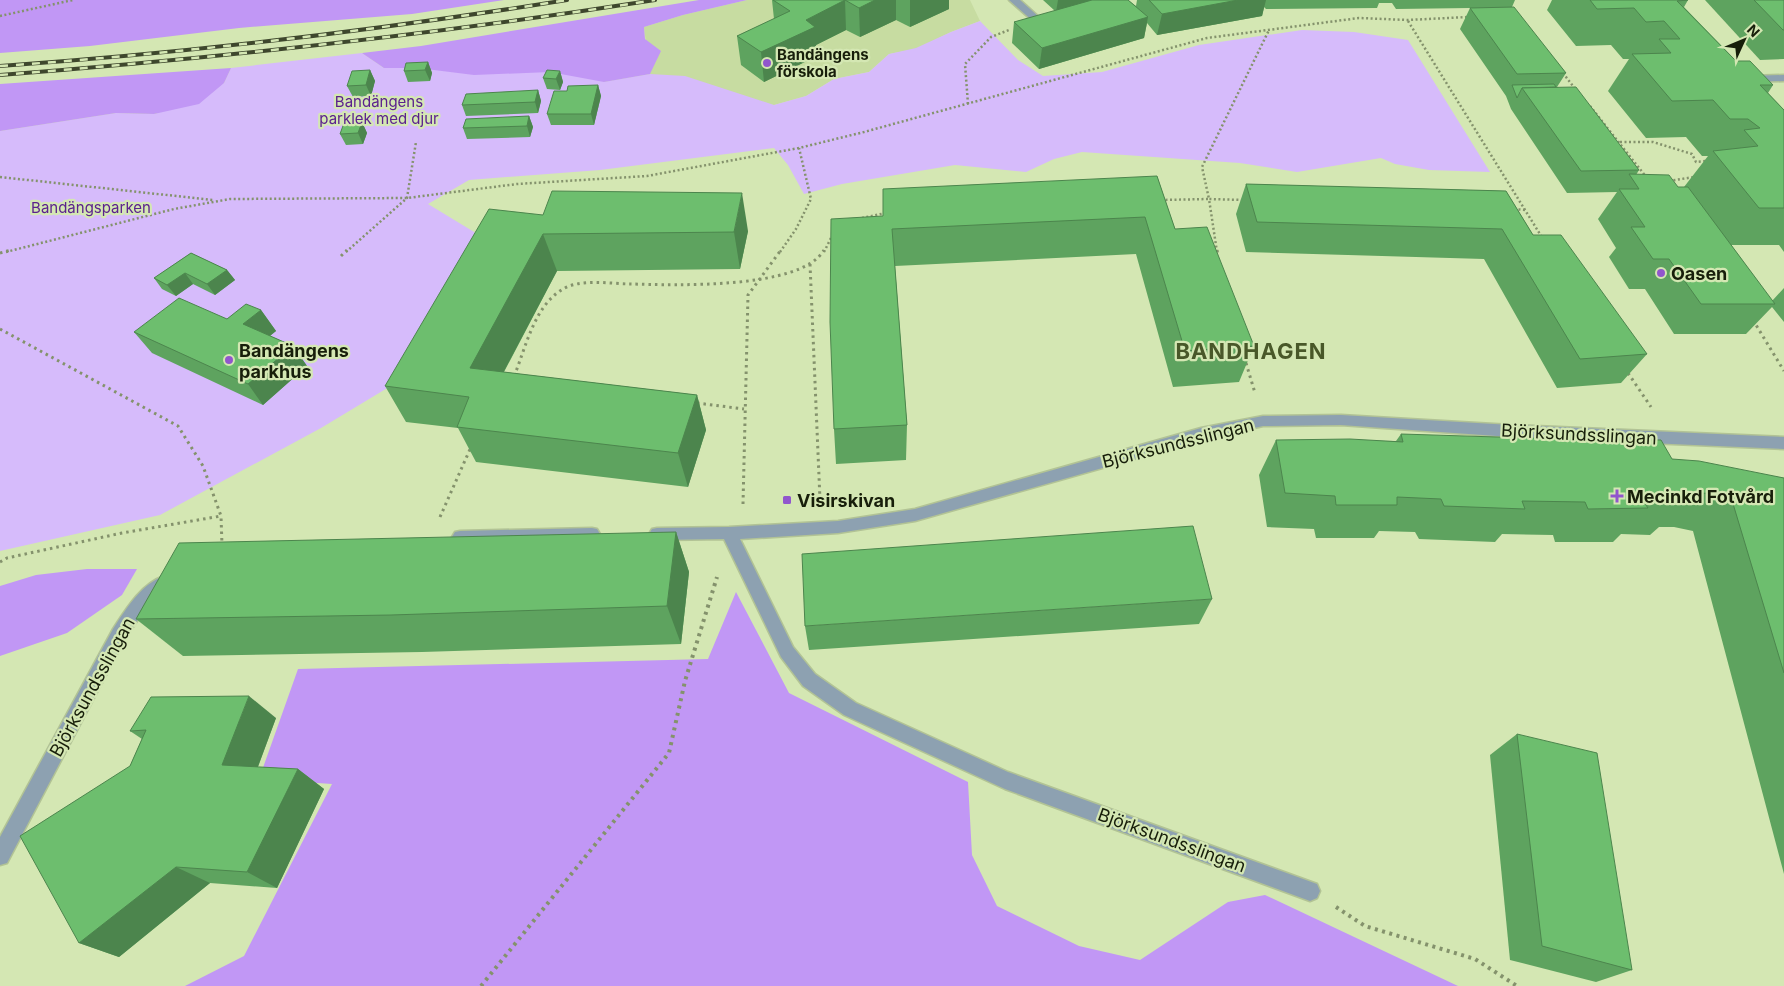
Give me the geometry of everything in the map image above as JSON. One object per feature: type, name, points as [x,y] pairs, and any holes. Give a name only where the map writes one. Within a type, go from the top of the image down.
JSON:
[{"type":"street","points":[[1014,0],[1036,20],[1064,16]]},
{"type":"street","points":[[1757,94],[1740,76],[1784,78]]},
{"type":"street","name":"Björksundsslingan","points":[[641,534],[729,533],[822,528],[915,515],[1201,434],[1264,421],[1341,420],[1672,439],[1784,443]]},
{"type":"street","name":"Björksundsslingan","points":[[729,533],[787,652],[810,680],[850,709],[1005,780],[1310,891]]},
{"type":"street","points":[[430,538],[611,534]]},
{"type":"street","name":"Björksundsslingan","points":[[0,856],[119,634],[139,604],[166,581],[200,560],[222,551]]},
{"type":"path","points":[[0,16],[73,0]]},
{"type":"path","points":[[0,253],[174,208],[218,201],[282,197],[407,198],[517,184],[647,176],[799,148],[968,104],[1207,38],[1359,18],[1408,20],[1475,17]]},
{"type":"path","points":[[968,104],[965,64],[991,37],[1036,20]]},
{"type":"path","points":[[1408,20],[1545,243]]},
{"type":"path","points":[[1219,262],[1202,167],[1270,29]]},
{"type":"path","points":[[1558,67],[1583,97]]},
{"type":"path","points":[[1589,105],[1649,181]]},
{"type":"path","points":[[341,256],[407,198],[416,142]]},
{"type":"path","points":[[1620,142],[1653,142],[1671,146],[1692,154],[1699,168]]},
{"type":"path","points":[[481,986],[669,754],[685,681],[729,533],[744,502],[744,409],[748,295],[796,229],[811,199],[799,148]]},
{"type":"path","points":[[1696,162],[1715,161]]},
{"type":"path","points":[[1660,182],[1696,176]]},
{"type":"path","points":[[0,177],[218,201]]},
{"type":"path","points":[[1155,201],[1247,200]]},
{"type":"path","points":[[1506,209],[1525,210]]},
{"type":"path","points":[[854,220],[892,211]]},
{"type":"path","points":[[510,379],[515,374],[545,305],[563,289],[590,283],[707,286],[760,279],[800,270],[820,257],[832,235],[840,230]]},
{"type":"path","points":[[810,263],[822,528]]},
{"type":"path","points":[[1750,315],[1784,371]]},
{"type":"path","points":[[0,329],[94,382],[178,426],[203,466],[221,516],[222,551]]},
{"type":"path","points":[[1244,356],[1264,421]]},
{"type":"path","points":[[1627,372],[1672,439]]},
{"type":"path","points":[[515,374],[521,377]]},
{"type":"path","points":[[696,403],[744,409]]},
{"type":"path","points":[[430,538],[475,438]]},
{"type":"path","points":[[0,562],[7,558],[122,533],[221,516]]},
{"type":"path","points":[[1310,891],[1366,926],[1475,959],[1517,986]]},
{"type":"shaded area","points":[[0,0],[504,0],[412,14],[239,28],[90,46],[0,53]]},
{"type":"shaded area","points":[[699,0],[747,0],[683,15],[644,27],[645,39],[661,51],[650,74],[604,82],[550,72],[474,75],[418,68],[384,68],[362,53],[421,46]]},
{"type":"shaded area","name":"Bandängens förskola","points":[[747,0],[970,0],[980,21],[951,32],[916,49],[889,54],[869,72],[834,79],[806,96],[774,105],[633,89],[650,74],[644,27],[683,15]]},
{"type":"shaded area","points":[[231,68],[224,83],[199,104],[154,114],[116,113],[0,131],[0,84]]},
{"type":"shaded area","points":[[87,569],[137,569],[122,595],[67,633],[0,656],[0,586],[36,575]]},
{"type":"shaded area","points":[[736,592],[789,693],[968,782],[972,855],[997,906],[1079,946],[1140,960],[1228,902],[1265,895],[1458,986],[185,986],[244,956],[332,784],[259,779],[298,669],[708,659]]},
{"type":"green space","name":"Bandängsparken","points":[[980,21],[1018,60],[1043,76],[1102,72],[1199,45],[1302,30],[1354,32],[1408,40],[1490,172],[1429,170],[1395,164],[1381,158],[1297,172],[1240,163],[1082,152],[1054,159],[1026,172],[955,165],[842,184],[804,194],[788,165],[774,148],[600,170],[469,180],[428,204],[484,238],[394,384],[321,428],[160,515],[0,551],[0,131],[116,113],[155,114],[224,83],[231,68],[362,53],[384,68],[602,68],[603,82],[650,74],[685,76],[774,105],[806,96],[834,79],[869,72],[889,54],[916,48]]},
{"type":"building","points":[[773,0],[845,0],[806,20],[815,27],[761,52],[737,36],[790,11]]},
{"type":"building","points":[[845,0],[875,0],[859,8]]},
{"type":"building","points":[[1092,0],[1128,0],[1148,17],[1042,48],[1014,22]]},
{"type":"building","points":[[1149,0],[1238,0],[1162,14]]},
{"type":"building","points":[[1590,0],[1688,0],[1677,1],[1736,61],[1750,61],[1773,85],[1760,85],[1784,110],[1784,208],[1759,208],[1713,151],[1758,146],[1744,130],[1760,128],[1748,119],[1730,119],[1713,100],[1672,101],[1632,54],[1671,53],[1659,39],[1680,39],[1664,21],[1646,22],[1634,8],[1597,9]]},
{"type":"building","points":[[1754,0],[1784,0],[1784,30],[1783,30]]},
{"type":"building","points":[[1514,7],[1566,73],[1517,74],[1470,8]]},
{"type":"building","points":[[428,62],[425,70],[404,71],[406,63]]},
{"type":"building","points":[[370,70],[366,85],[347,86],[352,71]]},
{"type":"building","points":[[547,70],[560,71],[556,79],[543,78]]},
{"type":"building","points":[[1554,84],[1556,87],[1522,88],[1517,98],[1512,85]]},
{"type":"building","points":[[598,85],[591,114],[547,114],[554,91],[567,91],[568,86]]},
{"type":"building","points":[[1576,87],[1639,170],[1581,171],[1522,88]]},
{"type":"building","points":[[538,90],[535,102],[462,105],[466,94]]},
{"type":"building","points":[[529,116],[527,126],[463,128],[466,119]]},
{"type":"building","points":[[362,122],[358,133],[340,134],[344,123]]},
{"type":"building","points":[[1629,174],[1669,175],[1678,187],[1688,187],[1775,304],[1701,304],[1669,259],[1653,259],[1631,227],[1645,227],[1619,189],[1639,189]]},
{"type":"building","points":[[1157,176],[1175,229],[1207,227],[1254,346],[1185,351],[1145,217],[892,229],[907,425],[834,429],[830,322],[831,219],[883,216],[883,189]]},
{"type":"building","points":[[1246,184],[1506,191],[1533,235],[1561,235],[1647,354],[1580,359],[1502,229],[1257,222]]},
{"type":"building","points":[[552,191],[742,193],[734,232],[543,234],[470,368],[697,395],[678,453],[457,427],[469,397],[385,386],[489,209],[543,215]]},
{"type":"building","points":[[191,253],[227,270],[207,284],[185,273],[167,285],[154,278]]},
{"type":"building","points":[[179,298],[227,319],[246,304],[261,310],[243,324],[293,346],[248,384],[134,332]]},
{"type":"building","points":[[1401,434],[1593,440],[1661,440],[1672,459],[1699,461],[1784,478],[1784,673],[1731,497],[1711,493],[1683,494],[1687,502],[1643,501],[1648,508],[1588,509],[1585,502],[1522,501],[1525,509],[1444,506],[1441,499],[1397,497],[1397,505],[1336,505],[1335,496],[1285,493],[1276,440],[1350,439],[1403,442]]},
{"type":"building","points":[[1193,526],[1212,599],[805,626],[802,554]]},
{"type":"building","points":[[676,532],[667,606],[391,615],[136,619],[179,543]]},
{"type":"building","points":[[249,696],[222,765],[298,769],[247,872],[176,867],[79,943],[20,836],[130,766],[146,730],[130,731],[151,697]]},
{"type":"building","points":[[1517,734],[1597,753],[1632,970],[1542,946]]},
{"type":"railway","points":[[0,66],[71,61],[355,31],[567,0]]},
{"type":"railway","points":[[0,75],[328,44],[492,24],[655,0]]},
{"type":"place","name":"Bandängens förskola","points":[[767,63]]},
{"type":"place","name":"Oasen","points":[[1661,273]]},
{"type":"place","name":"Bandängens parkhus","points":[[229,360]]},
{"type":"place","name":"Mecinkd Fotvård","points":[[1617,496]]},
{"type":"place","name":"Visirskivan","points":[[787,500]]},
{"type":"district","name":"BANDHAGEN","points":[[1251,351]]},
{"type":"park label","name":"Bandängens parklek med djur","points":[[379,110]]}]
